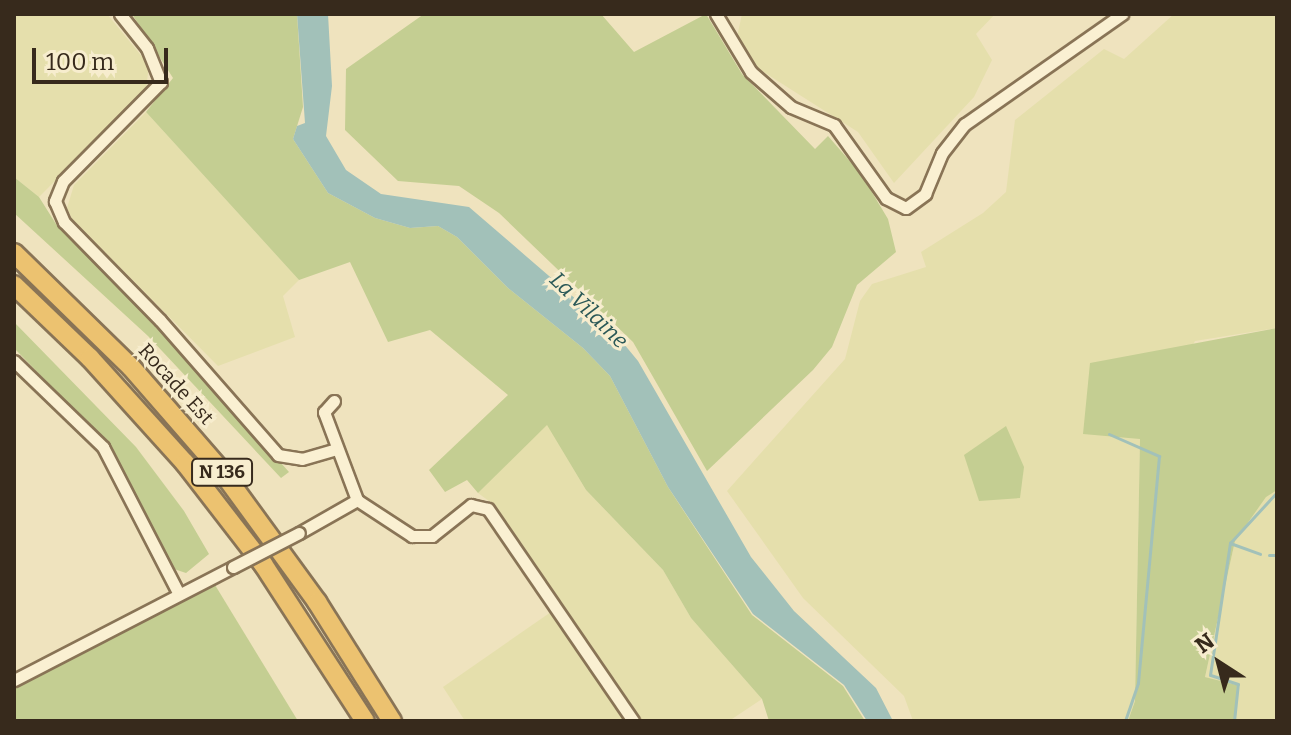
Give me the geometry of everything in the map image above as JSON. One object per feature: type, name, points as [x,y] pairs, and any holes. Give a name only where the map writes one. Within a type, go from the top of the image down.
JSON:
[{"type":"highway","name":"Rocade Est","points":[[14,253],[107,342],[213,460],[283,552],[392,721]]},
{"type":"highway","name":"N 136","points":[[14,285],[115,384],[195,474],[298,614],[365,721]]},
{"type":"street","points":[[120,14],[147,48],[161,82],[63,181],[55,201],[64,222],[160,320],[278,455],[302,459],[337,449]]},
{"type":"street","points":[[716,14],[751,72],[791,107],[845,135],[895,207],[917,204],[942,153],[965,124],[1122,14]]},
{"type":"street","points":[[14,361],[103,447],[179,594]]},
{"type":"street","points":[[334,401],[324,412],[357,500],[412,536],[432,536],[471,505],[488,509],[633,721]]},
{"type":"street","points":[[14,680],[357,500]]},
{"type":"shaded area","points":[[14,14],[107,14],[149,65],[146,89],[39,197],[14,177]]},
{"type":"shaded area","points":[[742,14],[995,14],[976,34],[992,60],[974,97],[894,183],[858,132],[759,69],[737,37]]},
{"type":"shaded area","points":[[1174,14],[1277,14],[1277,328],[1195,341],[1140,439],[1135,701],[1128,721],[913,721],[904,696],[803,598],[727,491],[845,359],[860,301],[872,284],[926,267],[921,252],[983,213],[1006,192],[1015,120],[1104,49],[1124,59]]},
{"type":"shaded area","points":[[146,112],[299,280],[283,296],[295,337],[218,366],[72,219],[67,208],[74,185]]},
{"type":"shaded area","points":[[547,424],[586,490],[663,570],[691,618],[762,699],[729,721],[642,721],[493,504],[478,493]]},
{"type":"shaded area","points":[[1277,490],[1277,721],[1236,721],[1237,685],[1205,677],[1235,541],[1266,496]]},
{"type":"shaded area","points":[[551,612],[624,721],[465,721],[443,687]]},
{"type":"green space","points":[[132,14],[297,14],[303,107],[293,139],[328,193],[375,218],[410,228],[438,226],[457,237],[508,288],[583,348],[610,376],[668,487],[752,615],[843,686],[865,721],[769,721],[762,699],[691,618],[663,570],[586,490],[547,425],[478,493],[467,480],[445,492],[429,470],[508,395],[430,330],[388,342],[350,262],[299,280],[146,112],[173,78]]},
{"type":"green space","points":[[424,14],[601,14],[634,52],[706,14],[742,74],[815,149],[828,136],[861,174],[888,219],[896,252],[857,285],[832,347],[813,370],[707,471],[633,342],[499,213],[459,186],[398,181],[345,130],[346,69]]},
{"type":"green space","points":[[14,177],[39,197],[56,224],[149,316],[289,472],[281,478],[148,336],[14,213]]},
{"type":"green space","points":[[14,322],[136,447],[184,511],[209,554],[186,573],[171,568],[110,447],[14,348]]},
{"type":"green space","points":[[1277,328],[1277,490],[1266,497],[1235,541],[1205,677],[1237,685],[1236,721],[1128,721],[1135,701],[1140,439],[1083,434],[1090,363]]},
{"type":"green space","points":[[1006,426],[1024,467],[1020,498],[979,501],[964,455]]},
{"type":"green space","points":[[215,585],[298,721],[14,721],[14,684]]},
{"type":"water","name":"La Vilaine","points":[[297,14],[328,14],[332,86],[326,136],[346,170],[381,194],[469,207],[614,332],[638,361],[751,557],[794,611],[876,688],[893,721],[867,721],[844,685],[753,614],[668,487],[610,376],[583,348],[508,288],[457,237],[438,226],[410,228],[375,218],[328,193],[293,139],[297,126],[305,123]]},
{"type":"waterway","points":[[1109,434],[1159,456],[1138,683],[1125,721]]},
{"type":"waterway","points":[[1231,542],[1277,492]]},
{"type":"waterway","points":[[1234,721],[1238,684],[1210,675],[1230,543],[1260,554]]},
{"type":"waterway","points":[[1269,555],[1277,555]]}]
